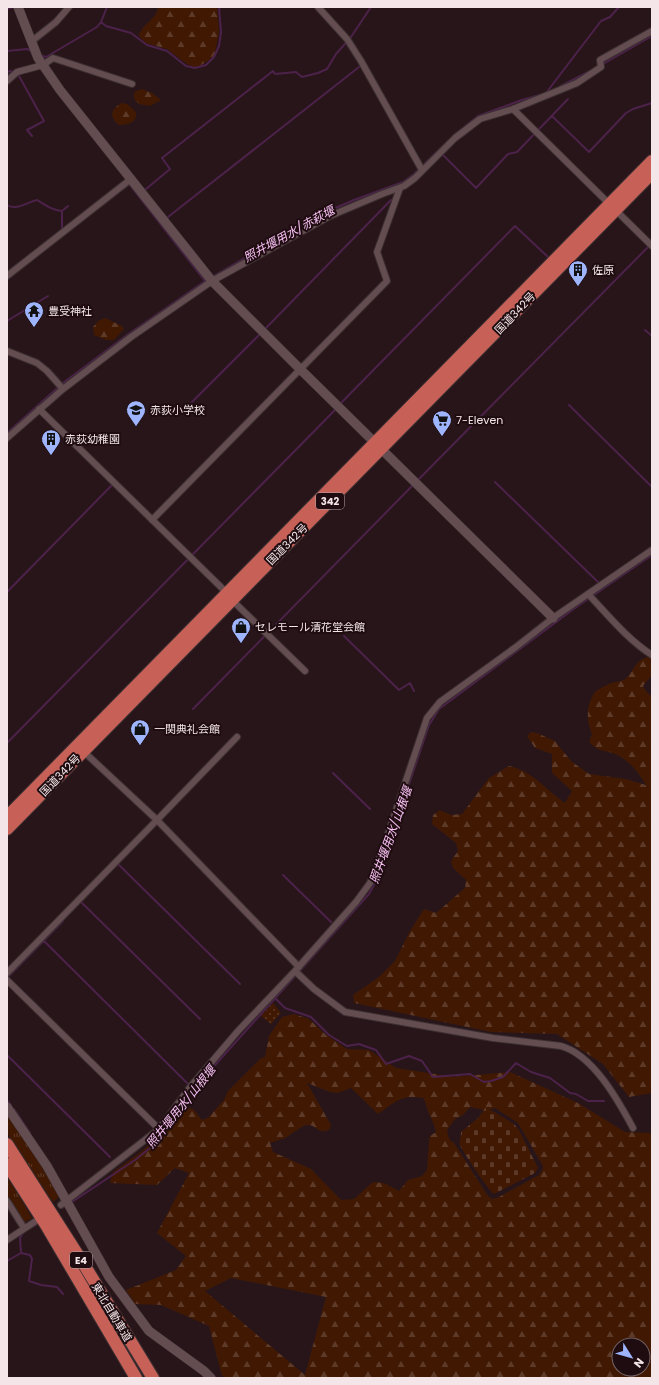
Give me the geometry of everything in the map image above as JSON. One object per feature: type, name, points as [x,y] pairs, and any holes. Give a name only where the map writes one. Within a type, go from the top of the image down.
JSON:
[{"type":"highway","name":"国道342号","points":[[7,817],[80,748],[378,446],[612,207],[652,161]]},
{"type":"highway","name":"国道342号","points":[[612,207],[652,173]]},
{"type":"highway","name":"国道342号","points":[[7,829],[80,748]]},
{"type":"highway","name":"東北自動車道","points":[[7,1144],[83,1263],[153,1378]]},
{"type":"highway","name":"東北自動車道","points":[[7,1164],[50,1231],[136,1378]]},
{"type":"street","points":[[18,7],[38,58],[60,90],[212,281],[554,618]]},
{"type":"street","points":[[32,41],[56,22],[69,7]]},
{"type":"street","points":[[318,7],[347,39],[361,61],[422,170]]},
{"type":"street","points":[[7,438],[63,389],[131,337],[212,281],[330,216],[400,188],[415,178],[455,138],[480,119],[513,109],[577,83],[601,68],[600,60],[652,31]]},
{"type":"street","points":[[7,81],[17,72],[43,65],[53,58],[132,84]]},
{"type":"street","points":[[513,109],[652,246]]},
{"type":"street","points":[[7,276],[131,179]]},
{"type":"street","points":[[152,520],[387,281],[377,252],[400,188]]},
{"type":"street","points":[[7,351],[38,363],[48,371],[63,389]]},
{"type":"street","points":[[39,409],[305,671]]},
{"type":"street","points":[[63,1203],[159,1129],[191,1086],[238,1031],[297,969],[356,902],[370,883],[427,718],[440,702],[554,618],[652,550]]},
{"type":"street","points":[[588,594],[630,638],[652,655]]},
{"type":"street","points":[[7,973],[237,737]]},
{"type":"street","points":[[80,748],[157,820],[314,989],[345,1012],[493,1038],[569,1048],[581,1056],[599,1075],[620,1104],[633,1128]]},
{"type":"street","points":[[7,980],[159,1129]]},
{"type":"street","points":[[7,1107],[47,1166],[63,1203],[109,1277],[149,1331],[204,1371],[211,1378]]},
{"type":"street","points":[[7,1201],[24,1228]]},
{"type":"street","points":[[7,1240],[36,1221]]},
{"type":"green space","points":[[158,7],[217,7],[219,32],[214,55],[198,67],[193,67],[167,49],[146,43],[139,36],[140,32],[155,15]]},
{"type":"green space","points":[[142,89],[152,93],[161,100],[150,106],[139,104],[134,99],[134,92]]},
{"type":"green space","points":[[122,103],[127,104],[136,112],[136,116],[134,121],[131,123],[119,125],[112,116],[112,113],[118,105]]},
{"type":"green space","points":[[105,318],[122,326],[124,329],[114,340],[106,340],[94,335],[93,327],[98,321]]},
{"type":"green space","points":[[648,657],[652,659],[652,675],[643,686],[652,697],[652,1093],[629,1097],[603,1064],[557,1034],[491,1032],[354,1003],[353,995],[379,977],[395,961],[410,931],[424,909],[436,913],[465,888],[466,880],[453,868],[451,861],[458,851],[456,843],[432,824],[433,815],[440,810],[451,815],[462,814],[489,778],[509,766],[518,768],[532,776],[565,803],[572,791],[552,773],[552,754],[535,748],[527,736],[531,732],[555,741],[571,761],[589,774],[626,779],[646,785],[636,771],[623,758],[598,749],[589,742],[592,734],[588,713],[590,702],[595,692],[611,683],[624,680],[640,661]]},
{"type":"green space","points":[[273,1003],[281,1013],[271,1024],[261,1016]]},
{"type":"green space","points":[[294,1014],[309,1019],[326,1035],[347,1049],[369,1050],[396,1068],[454,1077],[510,1072],[578,1103],[625,1132],[652,1133],[652,1378],[228,1378],[222,1376],[209,1326],[161,1305],[135,1304],[126,1290],[176,1270],[186,1256],[157,1233],[189,1173],[175,1168],[157,1185],[110,1183],[113,1172],[141,1152],[166,1129],[183,1107],[193,1109],[202,1120],[208,1118],[224,1100],[228,1091],[261,1058],[265,1057],[269,1036],[282,1017]],"holes":[[[307,1083],[330,1092],[338,1093],[351,1088],[378,1114],[404,1098],[423,1098],[436,1132],[430,1136],[427,1170],[422,1176],[408,1180],[399,1191],[384,1183],[373,1182],[354,1199],[341,1200],[311,1169],[273,1152],[270,1143],[285,1138],[307,1125],[313,1126],[320,1131],[330,1129],[331,1125]],[[470,1107],[484,1110],[495,1108],[518,1123],[543,1166],[539,1175],[497,1198],[492,1199],[488,1196],[454,1143],[449,1139],[447,1130],[455,1119],[463,1115]],[[231,1278],[326,1297],[305,1375],[205,1291]]]},
{"type":"green space","points":[[486,1107],[514,1124],[519,1130],[538,1168],[535,1173],[494,1194],[476,1171],[460,1145],[461,1132],[478,1118]]},
{"type":"green space","points":[[7,1112],[15,1122],[58,1194],[58,1198],[53,1202],[7,1133]]},
{"type":"green space","points":[[7,1176],[32,1218],[25,1222],[7,1197]]},
{"type":"waterway","points":[[7,9],[13,7]]},
{"type":"waterway","points":[[40,55],[46,57],[97,27],[101,22],[107,7]]},
{"type":"waterway","points":[[101,22],[106,26],[131,33],[147,45],[167,51],[186,66],[195,68],[206,65],[214,57],[219,46],[221,32],[219,7]]},
{"type":"waterway","points":[[146,189],[170,169],[162,158],[273,71],[275,74],[296,72],[302,77],[327,69],[336,54],[351,37],[371,7]]},
{"type":"waterway","points":[[546,93],[601,21],[610,17],[619,7]]},
{"type":"waterway","name":"照井堰用水/赤萩堰","points":[[603,64],[652,36]]},
{"type":"waterway","points":[[7,51],[27,49],[32,51]]},
{"type":"waterway","points":[[168,217],[359,67]]},
{"type":"waterway","points":[[7,72],[11,71],[19,76],[44,121],[27,130],[32,136]]},
{"type":"waterway","name":"照井堰用水/赤萩堰","points":[[559,87],[590,71]]},
{"type":"waterway","name":"照井堰用水/赤萩堰","points":[[453,136],[478,116],[543,94]]},
{"type":"waterway","points":[[441,153],[476,188],[508,154],[517,152],[568,99]]},
{"type":"waterway","points":[[552,116],[589,152],[626,113],[633,109],[652,103]]},
{"type":"waterway","name":"照井堰用水/赤萩堰","points":[[212,277],[319,215],[403,182],[414,174],[448,141]]},
{"type":"waterway","points":[[129,184],[205,281]]},
{"type":"waterway","points":[[7,205],[11,207],[18,207],[37,200],[55,210],[62,211],[68,206]]},
{"type":"waterway","points":[[265,329],[391,200]]},
{"type":"waterway","points":[[62,211],[62,230]]},
{"type":"waterway","points":[[340,404],[515,226],[548,257]]},
{"type":"waterway","points":[[417,481],[650,245]]},
{"type":"waterway","name":"照井堰用水/赤萩堰","points":[[7,433],[63,383],[127,335],[208,279]]},
{"type":"waterway","points":[[7,321],[48,296]]},
{"type":"waterway","points":[[645,330],[652,336]]},
{"type":"waterway","points":[[188,406],[260,334]]},
{"type":"waterway","points":[[569,405],[652,487]]},
{"type":"waterway","points":[[7,743],[336,409]]},
{"type":"waterway","points":[[495,482],[598,582]]},
{"type":"waterway","points":[[193,709],[414,484]]},
{"type":"waterway","points":[[7,592],[112,485]]},
{"type":"waterway","name":"照井堰用水/山根堰","points":[[71,1201],[72,1202],[135,1160],[150,1148],[177,1113],[189,1094],[369,894],[377,879],[429,725],[439,709],[575,608],[652,555]]},
{"type":"waterway","points":[[344,636],[399,690],[410,683],[414,691]]},
{"type":"waterway","points":[[333,773],[370,809]]},
{"type":"waterway","points":[[117,863],[240,984]]},
{"type":"waterway","points":[[283,875],[331,922]]},
{"type":"waterway","points":[[79,903],[80,901],[200,1019]]},
{"type":"waterway","points":[[7,978],[63,921]]},
{"type":"waterway","points":[[44,941],[187,1083]]},
{"type":"waterway","points":[[276,999],[285,1008],[311,1017],[329,1035],[347,1046],[359,1044],[376,1050],[386,1064],[409,1056],[422,1061],[433,1077],[470,1074],[484,1082],[503,1077],[516,1063],[531,1072],[550,1078],[570,1093],[576,1094],[588,1101],[604,1101]]},
{"type":"waterway","points":[[7,1055],[110,1157]]},
{"type":"waterway","points":[[7,1100],[11,1105]]},
{"type":"waterway","points":[[14,1109],[30,1133]]},
{"type":"waterway","name":"照井堰用水/山根堰","points":[[27,1230],[36,1225]]},
{"type":"waterway","name":"照井堰用水/山根堰","points":[[7,1261],[21,1253],[20,1238],[23,1233]]},
{"type":"waterway","points":[[21,1253],[30,1255],[32,1259],[29,1281],[41,1285],[57,1287],[63,1294]]},
{"type":"place","name":"佐原","points":[[578,287]]},
{"type":"place","name":"豊受神社","points":[[34,328]]},
{"type":"place","name":"赤荻小学校","points":[[136,427]]},
{"type":"place","name":"7-Eleven","points":[[442,437]]},
{"type":"place","name":"赤荻幼稚園","points":[[51,456]]},
{"type":"place","name":"セレモール清花堂会館","points":[[241,644]]},
{"type":"place","name":"一関典礼会館","points":[[140,746]]}]
